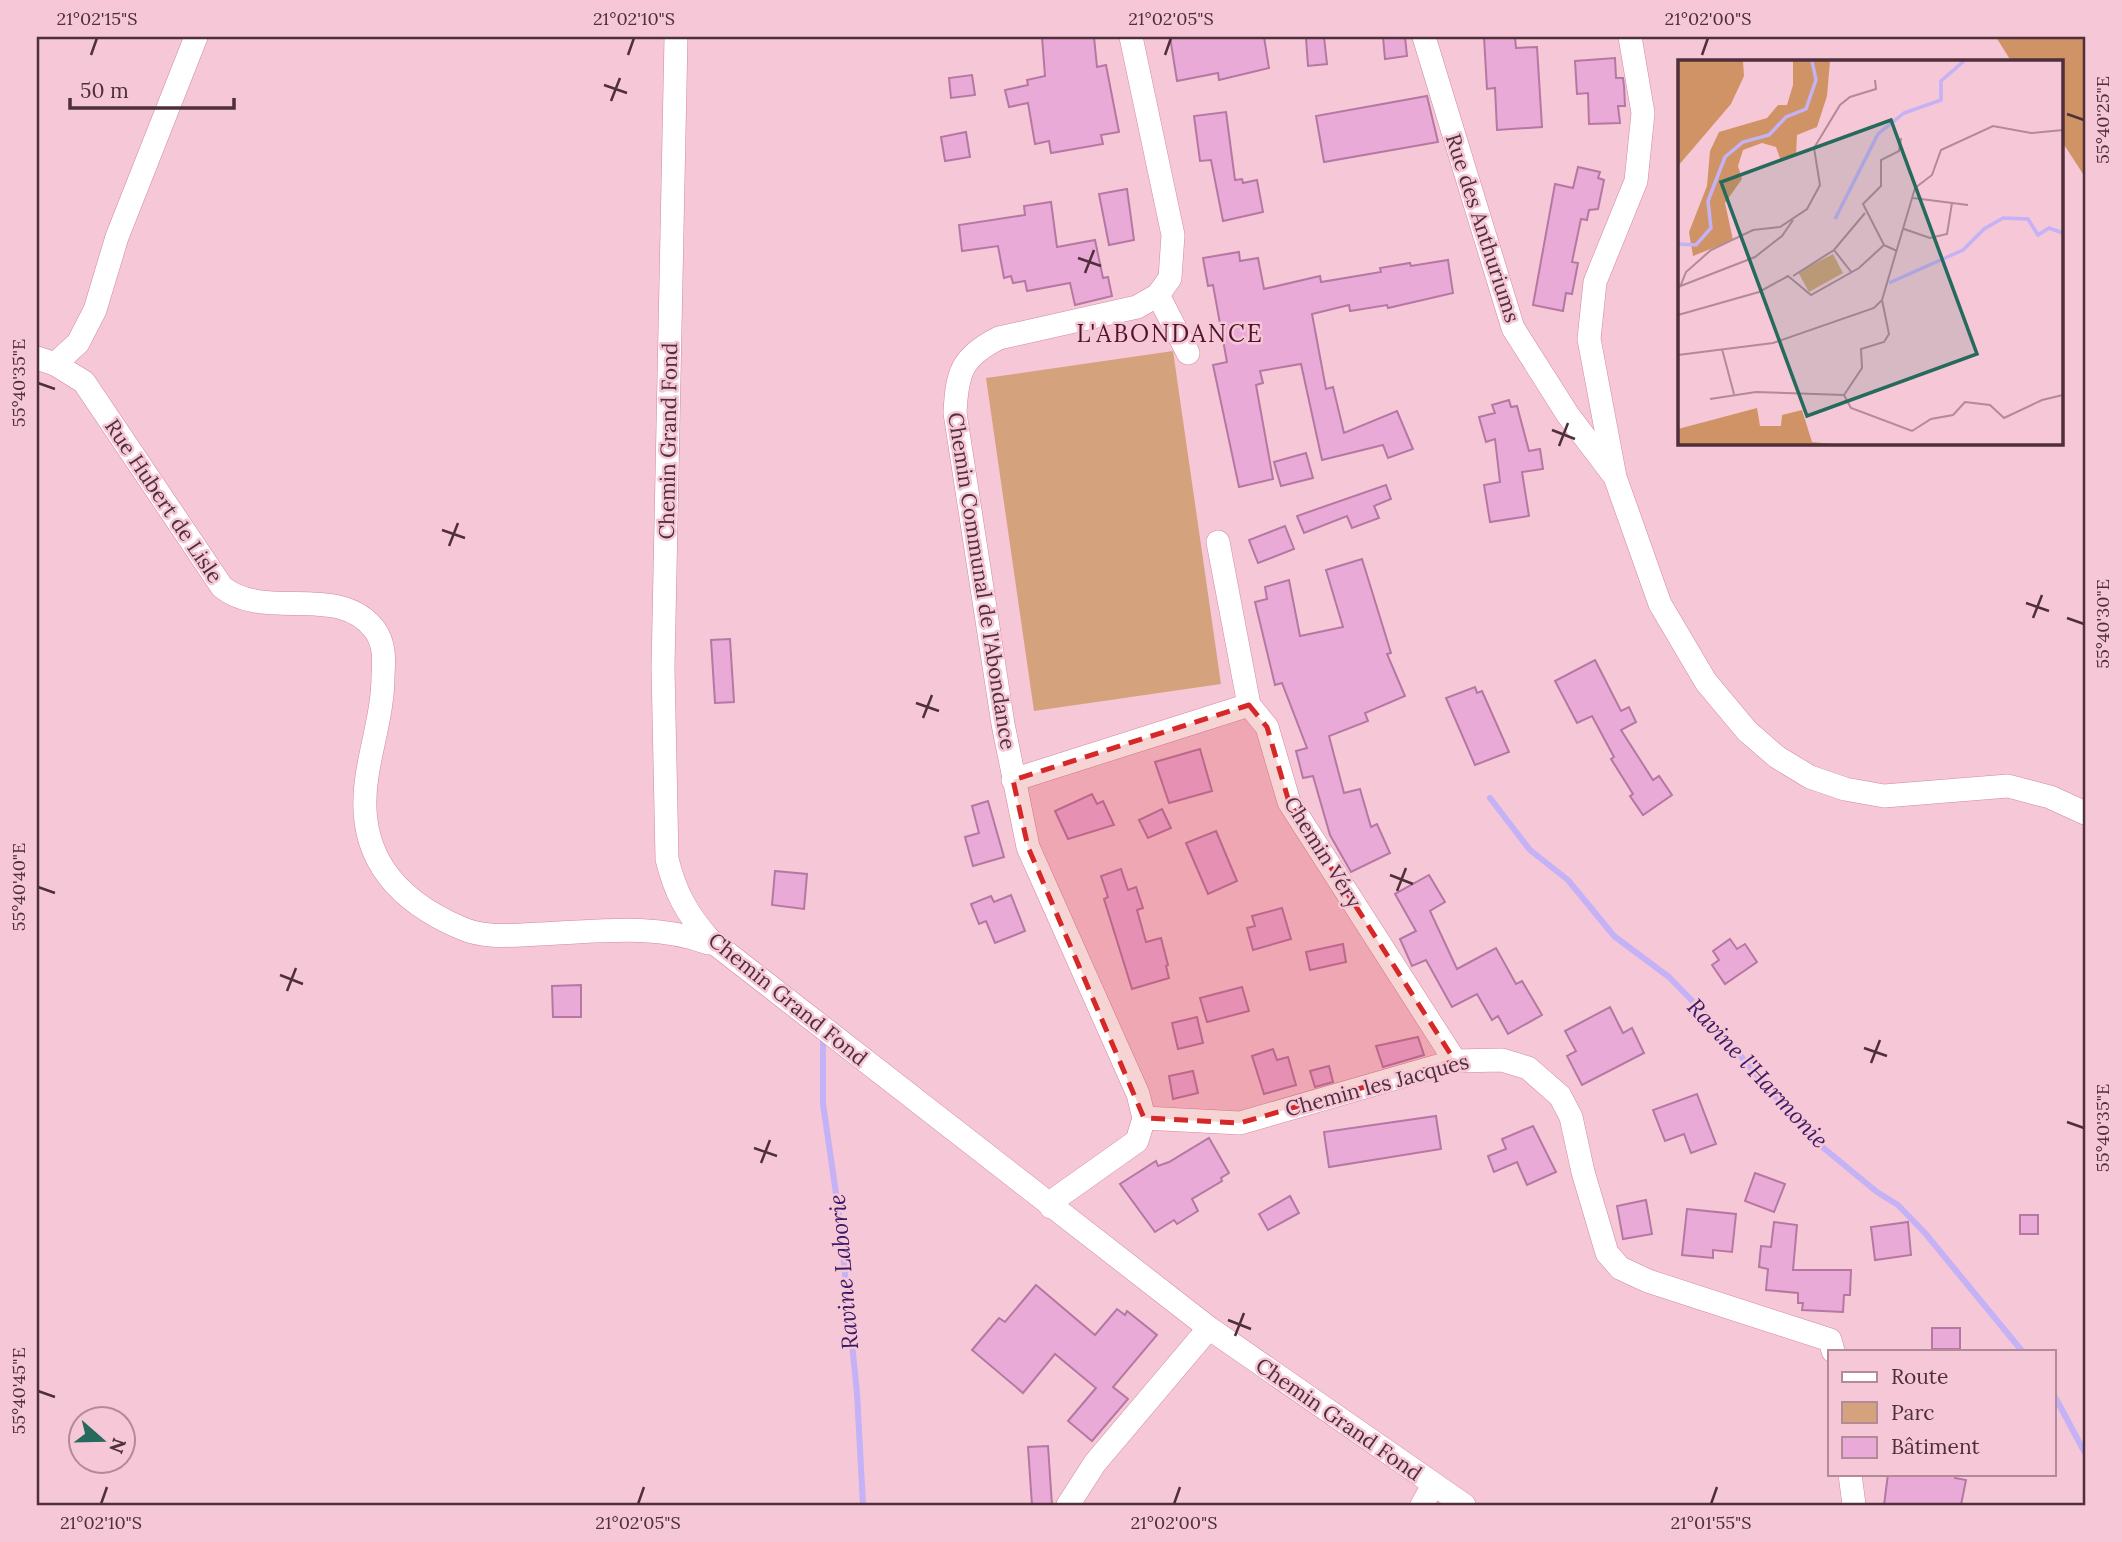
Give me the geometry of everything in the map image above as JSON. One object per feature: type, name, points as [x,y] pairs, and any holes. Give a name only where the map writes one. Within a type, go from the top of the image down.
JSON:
[{"type":"street","points":[[46,361],[78,343],[95,310],[117,236],[195,37]]},
{"type":"street","name":"Chemin Grand Fond","points":[[676,37],[663,668],[667,859],[674,887],[687,914],[709,939],[1051,1207],[1427,1495],[1464,1505]]},
{"type":"street","points":[[1130,37],[1173,235],[1170,278],[1158,295],[1188,353]]},
{"type":"street","name":"Rue des Anthuriums","points":[[1424,37],[1513,328],[1567,415],[1615,477]]},
{"type":"street","points":[[1630,37],[1643,113],[1636,181],[1595,282],[1589,339],[1615,477],[1660,604],[1706,682],[1746,731],[1777,757],[1810,777],[1845,789],[1884,796],[2008,786],[2050,797],[2085,813]]},
{"type":"street","name":"Chemin Communal de l'Abondance","points":[[1144,1118],[1138,1094],[1028,847],[1013,780],[955,413],[956,384],[965,362],[979,348],[999,338],[1137,307],[1158,295]]},
{"type":"street","name":"Rue Hubert de Lisle","points":[[46,361],[84,383],[222,587],[231,595],[255,601],[327,605],[352,612],[374,629],[380,639],[384,656],[383,691],[364,807],[369,837],[378,861],[391,882],[440,918],[482,934],[645,930],[683,934],[708,943],[709,939]]},
{"type":"street","name":"Chemin Véry","points":[[1218,542],[1250,705],[1267,727],[1289,802],[1455,1061]]},
{"type":"street","points":[[1013,780],[1250,705]]},
{"type":"street","name":"Chemin les Jacques","points":[[1144,1118],[1240,1122],[1455,1061],[1502,1060],[1528,1068],[1560,1096],[1571,1117],[1583,1172],[1608,1253],[1620,1268],[1648,1281],[1823,1337],[1830,1340],[1833,1350]]},
{"type":"street","points":[[1051,1207],[1058,1197],[1136,1141],[1144,1118]]},
{"type":"street","points":[[1068,1505],[1095,1463],[1209,1328]]},
{"type":"street","points":[[1850,1476],[1854,1505]]},
{"type":"highlighted area","points":[[1249,705],[1267,727],[1289,802],[1455,1061],[1240,1123],[1144,1118],[1028,847],[1013,780]]},
{"type":"green space","points":[[1173,351],[1221,684],[1034,711],[986,378]]},
{"type":"shaded area","points":[[1996,37],[2085,37],[2085,177],[2062,142],[2062,60],[2010,60]]},
{"type":"building","points":[[1042,37],[1094,37],[1097,67],[1106,65],[1119,132],[1101,135],[1103,144],[1051,153],[1049,141],[1035,144],[1028,103],[1009,107],[1005,90],[1028,85],[1027,80],[1045,76]]},
{"type":"building","points":[[1170,37],[1264,37],[1269,68],[1219,80],[1218,73],[1177,81]]},
{"type":"building","points":[[1324,37],[1327,64],[1308,66],[1306,38]]},
{"type":"building","points":[[1383,37],[1405,37],[1407,56],[1385,59]]},
{"type":"building","points":[[1484,37],[1515,37],[1516,48],[1537,47],[1542,127],[1497,130],[1495,88],[1487,89]]},
{"type":"building","points":[[1615,58],[1616,78],[1623,78],[1624,86],[1625,106],[1618,106],[1620,123],[1589,124],[1588,93],[1577,94],[1575,61]]},
{"type":"building","points":[[972,75],[975,95],[951,98],[949,78]]},
{"type":"building","points":[[1427,96],[1438,142],[1324,162],[1316,116]]},
{"type":"building","points":[[1226,112],[1235,180],[1242,179],[1243,183],[1257,180],[1263,212],[1223,221],[1211,160],[1200,161],[1194,116]]},
{"type":"building","points":[[966,132],[970,157],[945,161],[941,137]]},
{"type":"building","points":[[1578,167],[1600,172],[1598,178],[1604,180],[1598,209],[1589,210],[1587,220],[1581,219],[1572,262],[1578,263],[1572,294],[1566,293],[1563,311],[1533,305],[1555,184],[1573,188]]},
{"type":"building","points":[[1127,189],[1134,240],[1109,245],[1099,194]]},
{"type":"building","points":[[1051,202],[1057,247],[1095,240],[1103,278],[1108,277],[1112,296],[1075,305],[1070,283],[1027,291],[1025,281],[1013,283],[1011,276],[1004,278],[998,246],[962,251],[959,225],[1025,215],[1024,206]]},
{"type":"building","points":[[1239,252],[1240,261],[1258,258],[1264,289],[1320,276],[1321,282],[1381,272],[1380,268],[1448,260],[1453,293],[1388,308],[1387,305],[1350,311],[1349,305],[1312,314],[1326,389],[1333,387],[1344,433],[1397,411],[1413,449],[1388,458],[1383,445],[1322,460],[1301,364],[1260,371],[1263,383],[1256,385],[1273,479],[1239,487],[1213,365],[1227,362],[1213,285],[1208,286],[1203,258]]},
{"type":"building","points":[[1509,400],[1511,407],[1517,406],[1529,451],[1540,449],[1543,469],[1522,472],[1529,516],[1490,522],[1484,485],[1500,482],[1495,439],[1486,442],[1479,417],[1495,413],[1492,405]]},
{"type":"building","points":[[1306,453],[1313,478],[1281,486],[1274,462]]},
{"type":"building","points":[[1386,485],[1391,499],[1374,506],[1379,518],[1352,528],[1347,516],[1304,533],[1297,516]]},
{"type":"building","points":[[1285,526],[1294,549],[1258,563],[1249,540]]},
{"type":"building","points":[[1362,559],[1391,653],[1387,654],[1405,696],[1365,713],[1368,721],[1329,736],[1344,793],[1360,789],[1371,827],[1377,824],[1390,853],[1351,872],[1330,835],[1313,776],[1303,778],[1296,751],[1307,748],[1282,683],[1275,685],[1255,602],[1267,599],[1265,587],[1289,580],[1300,636],[1343,627],[1326,570]]},
{"type":"building","points":[[730,639],[734,702],[715,703],[711,640]]},
{"type":"building","points":[[1595,660],[1621,711],[1629,707],[1636,722],[1621,730],[1653,780],[1659,776],[1672,795],[1643,815],[1630,796],[1633,794],[1611,759],[1614,757],[1592,716],[1577,723],[1555,681]]},
{"type":"building","points":[[1475,687],[1477,693],[1482,691],[1509,752],[1475,765],[1446,698]]},
{"type":"building","points":[[1200,749],[1212,791],[1169,803],[1155,762]]},
{"type":"building","points":[[1092,794],[1097,804],[1103,801],[1114,825],[1068,839],[1055,811]]},
{"type":"building","points":[[988,801],[1004,857],[973,866],[965,837],[979,833],[972,806]]},
{"type":"building","points":[[1162,809],[1171,828],[1148,838],[1139,820]]},
{"type":"building","points":[[1216,831],[1237,881],[1208,894],[1186,843]]},
{"type":"building","points":[[1121,869],[1128,890],[1136,887],[1143,908],[1137,910],[1146,942],[1161,938],[1168,965],[1169,978],[1132,989],[1104,899],[1108,897],[1101,876]]},
{"type":"building","points":[[775,871],[807,874],[804,909],[772,905]]},
{"type":"building","points":[[1429,875],[1445,902],[1430,911],[1457,969],[1496,948],[1516,984],[1522,981],[1542,1015],[1508,1034],[1498,1016],[1492,1020],[1477,994],[1452,1007],[1426,960],[1412,966],[1400,939],[1416,931],[1395,894]]},
{"type":"building","points":[[1011,895],[1025,931],[995,943],[986,921],[979,924],[971,904],[991,896],[994,902]]},
{"type":"building","points":[[1282,908],[1291,939],[1253,950],[1247,928],[1255,926],[1252,916]]},
{"type":"building","points":[[1730,939],[1737,949],[1745,944],[1757,962],[1725,984],[1712,965],[1719,960],[1713,951]]},
{"type":"building","points":[[1343,944],[1346,962],[1310,970],[1306,952]]},
{"type":"building","points":[[581,985],[581,1017],[553,1017],[552,986]]},
{"type":"building","points":[[1242,987],[1249,1011],[1207,1022],[1200,998]]},
{"type":"building","points":[[1610,1007],[1623,1033],[1632,1028],[1644,1053],[1582,1085],[1567,1056],[1576,1051],[1565,1031]]},
{"type":"building","points":[[1197,1017],[1203,1043],[1178,1049],[1172,1023]]},
{"type":"building","points":[[1418,1037],[1424,1055],[1383,1067],[1376,1046]]},
{"type":"building","points":[[1273,1049],[1277,1060],[1288,1057],[1296,1085],[1264,1094],[1252,1056]]},
{"type":"building","points":[[1329,1066],[1333,1082],[1315,1087],[1310,1071]]},
{"type":"building","points":[[1193,1071],[1198,1093],[1173,1099],[1169,1076]]},
{"type":"building","points":[[1697,1094],[1716,1144],[1691,1153],[1684,1134],[1665,1141],[1653,1110]]},
{"type":"building","points":[[1436,1116],[1441,1149],[1329,1167],[1324,1132]]},
{"type":"building","points":[[1533,1126],[1556,1172],[1527,1185],[1517,1162],[1494,1172],[1488,1156],[1506,1149],[1502,1139]]},
{"type":"building","points":[[1209,1138],[1229,1173],[1221,1178],[1222,1181],[1192,1199],[1198,1211],[1177,1224],[1174,1220],[1155,1232],[1120,1184],[1156,1161],[1158,1166],[1169,1162]]},
{"type":"building","points":[[1755,1173],[1785,1184],[1774,1212],[1745,1201]]},
{"type":"building","points":[[1290,1196],[1299,1213],[1268,1230],[1259,1214]]},
{"type":"building","points":[[1646,1200],[1652,1234],[1623,1239],[1617,1206]]},
{"type":"building","points":[[1687,1209],[1736,1214],[1732,1252],[1713,1250],[1713,1258],[1682,1255]]},
{"type":"building","points":[[2020,1215],[2038,1215],[2038,1234],[2020,1234]]},
{"type":"building","points":[[1774,1222],[1797,1225],[1793,1270],[1851,1270],[1850,1295],[1844,1295],[1843,1312],[1802,1310],[1803,1303],[1798,1303],[1798,1293],[1766,1290],[1768,1269],[1759,1267],[1761,1246],[1771,1247]]},
{"type":"building","points":[[1908,1222],[1911,1255],[1875,1260],[1871,1227]]},
{"type":"building","points":[[1036,1285],[1095,1335],[1117,1309],[1125,1315],[1127,1311],[1157,1335],[1113,1387],[1128,1399],[1092,1441],[1068,1421],[1096,1388],[1055,1354],[1023,1393],[972,1350],[999,1318],[1005,1322]]},
{"type":"building","points":[[1932,1328],[1960,1328],[1960,1349],[1932,1349]]},
{"type":"building","points":[[1048,1446],[1052,1505],[1032,1505],[1028,1447]]},
{"type":"building","points":[[1888,1476],[1956,1476],[1966,1480],[1961,1505],[1884,1505]]},
{"type":"waterway","name":"Ravine l'Harmonie","points":[[1490,798],[1530,850],[1568,880],[1614,936],[1669,977],[1703,1012],[1809,1136],[1877,1192],[1898,1205],[1925,1233],[2021,1350]]},
{"type":"waterway","name":"Ravine Laborie","points":[[823,1038],[823,1104],[839,1214],[857,1393],[863,1505]]},
{"type":"waterway","name":"Ravine l'Harmonie","points":[[2056,1399],[2085,1453]]},
{"type":"district","name":"L'ABONDANCE","points":[[1170,333]]}]
